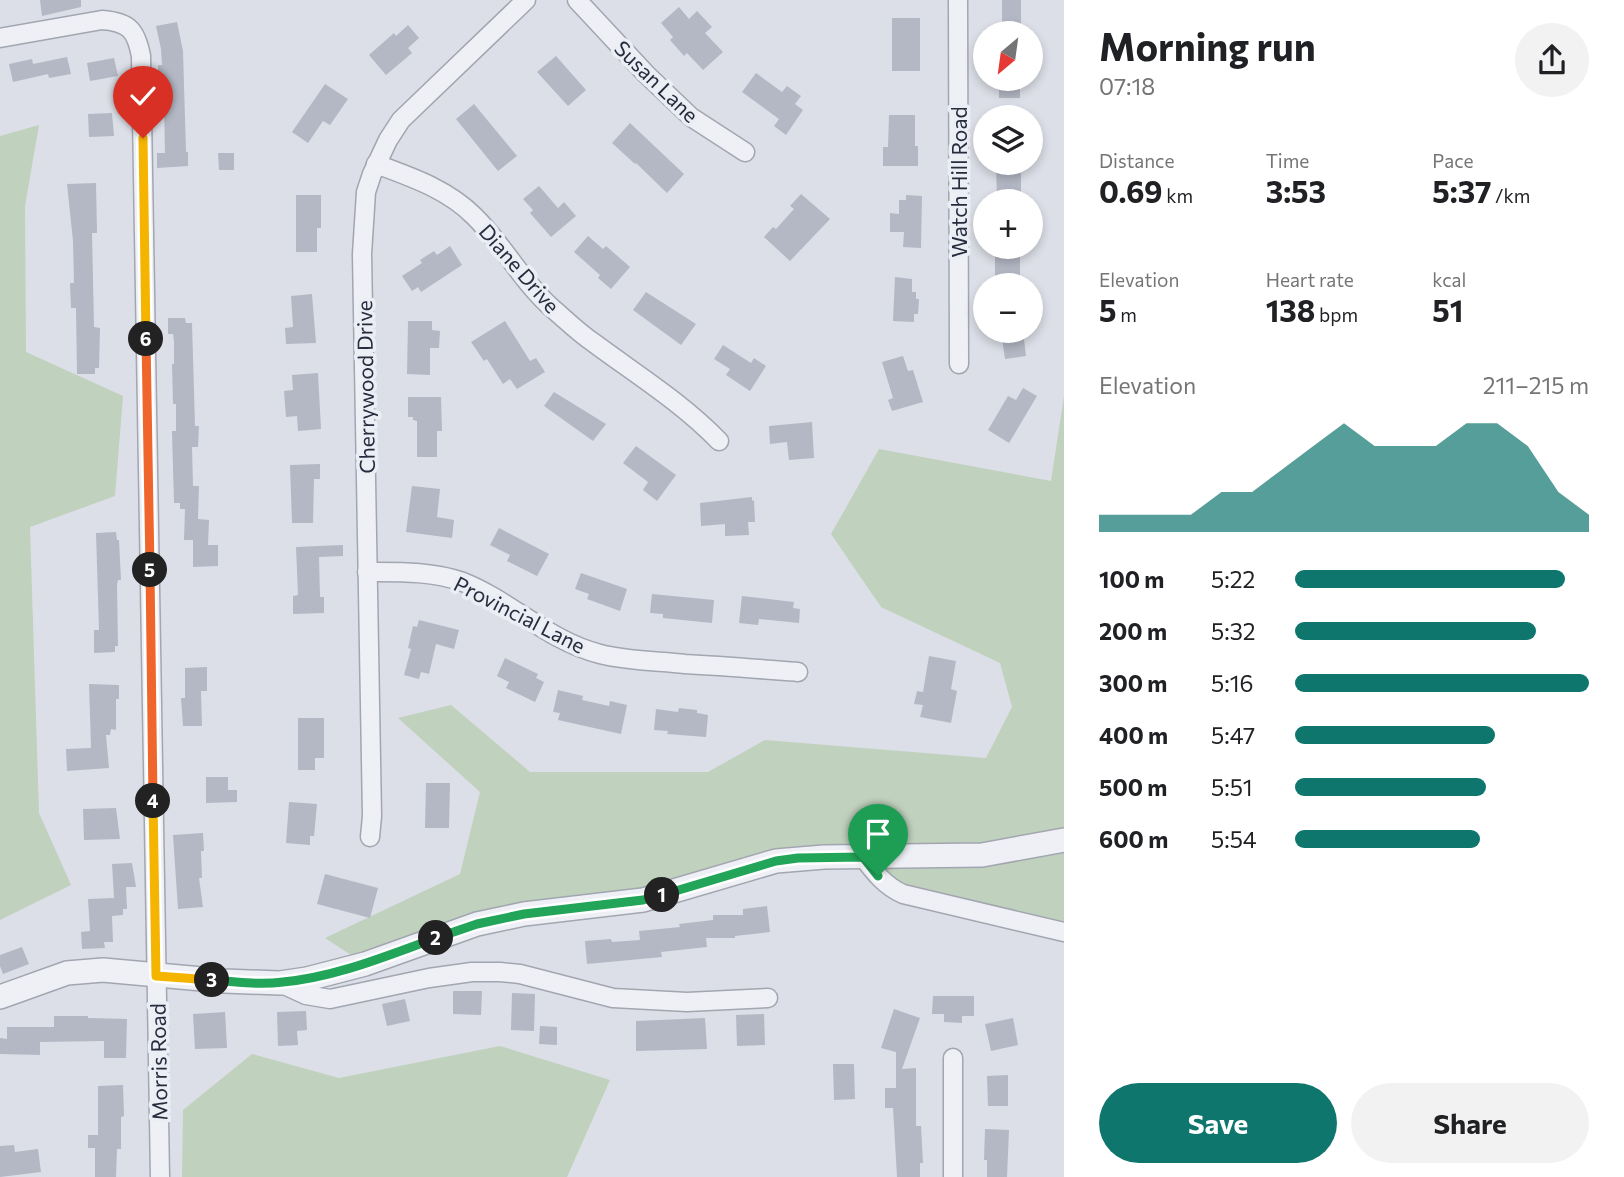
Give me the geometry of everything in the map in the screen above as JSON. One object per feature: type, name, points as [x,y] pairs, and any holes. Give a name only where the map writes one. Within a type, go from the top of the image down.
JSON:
[{"type":"street","name":"Cherrywood Drive","points":[[370,836],[372,816],[362,254],[366,192],[376,164],[401,120],[526,0]]},
{"type":"street","name":"Susan Lane","points":[[577,0],[646,75],[691,117],[745,152]]},
{"type":"street","name":"Watch Hill Road","points":[[958,0],[959,364]]},
{"type":"street","name":"Morris Road","points":[[0,38],[102,20],[113,21],[128,26],[138,42],[141,56],[160,1177]]},
{"type":"street","name":"Diane Drive","points":[[376,164],[436,188],[456,201],[489,232],[542,300],[593,342],[645,378],[719,440]]},
{"type":"street","name":"Provincial Lane","points":[[367,572],[429,574],[463,582],[486,593],[549,633],[600,654],[798,672]]},
{"type":"street","points":[[0,998],[67,973],[103,970],[156,976],[280,983],[365,964],[477,924],[524,914],[643,900],[776,861],[811,857],[982,855],[1064,841]]},
{"type":"street","points":[[863,857],[878,876],[903,894],[1064,932]]},
{"type":"street","points":[[280,983],[306,995],[330,999],[429,978],[500,972],[520,974],[613,998],[687,1002],[768,998]]},
{"type":"street","points":[[953,1059],[953,1177]]},
{"type":"green space","points":[[39,125],[25,206],[26,352],[123,396],[115,496],[30,527],[39,813],[71,885],[0,920],[0,136]]},
{"type":"green space","points":[[1064,396],[1064,932],[903,894],[863,857],[524,914],[365,964],[325,938],[460,874],[480,792],[398,718],[451,705],[530,772],[708,772],[765,740],[986,758],[1012,707],[1000,663],[881,607],[831,534],[879,449],[1051,481]]},
{"type":"green space","points":[[500,1046],[610,1080],[567,1177],[182,1177],[183,1110],[252,1054],[339,1078]]},
{"type":"building","points":[[40,0],[81,0],[81,7],[42,16]]},
{"type":"building","points":[[1002,0],[1021,0],[1021,21],[1002,21]]},
{"type":"building","points":[[679,7],[689,19],[697,11],[712,27],[705,33],[723,52],[703,70],[687,53],[684,56],[670,40],[673,37],[661,23]]},
{"type":"building","points":[[892,18],[920,18],[920,71],[892,71]]},
{"type":"building","points":[[177,22],[183,51],[188,166],[157,168],[157,153],[165,153],[164,104],[158,104],[158,65],[162,65],[156,26]]},
{"type":"building","points":[[408,25],[419,38],[408,48],[412,53],[386,75],[369,55],[394,33],[396,36]]},
{"type":"building","points":[[556,56],[586,90],[568,106],[537,72]]},
{"type":"building","points":[[67,57],[71,74],[49,78],[48,74],[13,82],[9,64],[32,59],[33,64]]},
{"type":"building","points":[[114,58],[118,76],[90,81],[87,63]]},
{"type":"building","points":[[756,73],[782,92],[787,86],[801,96],[795,104],[803,110],[786,135],[774,126],[779,119],[742,92]]},
{"type":"building","points":[[325,84],[348,99],[330,125],[323,121],[308,143],[292,132]]},
{"type":"building","points":[[999,91],[1020,91],[1020,98],[999,98]]},
{"type":"building","points":[[474,104],[517,156],[498,171],[456,119]]},
{"type":"building","points":[[112,113],[114,136],[89,137],[88,114]]},
{"type":"building","points":[[889,115],[915,115],[918,166],[883,166],[883,147],[888,147]]},
{"type":"building","points":[[630,123],[684,174],[667,193],[612,143]]},
{"type":"building","points":[[218,153],[234,153],[234,170],[219,170]]},
{"type":"building","points":[[996,175],[1021,175],[1021,189],[997,189]]},
{"type":"building","points":[[96,183],[97,233],[92,233],[94,327],[100,328],[99,368],[95,368],[95,374],[77,374],[76,308],[71,308],[70,283],[74,283],[73,241],[67,184]]},
{"type":"building","points":[[539,186],[558,208],[564,202],[576,216],[551,237],[530,213],[533,210],[523,199]]},
{"type":"building","points":[[801,194],[830,219],[790,261],[764,237],[773,227],[776,229],[794,209],[790,206]]},
{"type":"building","points":[[296,195],[321,195],[321,228],[317,228],[317,252],[296,252]]},
{"type":"building","points":[[906,195],[922,196],[921,248],[903,247],[904,232],[890,232],[890,213],[899,214],[899,200],[906,200]]},
{"type":"building","points":[[588,236],[603,249],[606,246],[630,267],[611,289],[598,278],[600,275],[574,252]]},
{"type":"building","points":[[450,246],[462,265],[421,292],[418,287],[412,291],[402,276],[434,251],[437,255]]},
{"type":"building","points":[[995,259],[1020,259],[1020,273],[995,273]]},
{"type":"building","points":[[895,277],[912,279],[912,292],[916,292],[916,299],[919,299],[918,314],[914,314],[914,322],[893,321]]},
{"type":"building","points":[[646,292],[696,324],[681,345],[633,310]]},
{"type":"building","points":[[312,294],[316,343],[286,344],[285,328],[293,327],[291,296]]},
{"type":"building","points":[[168,318],[185,318],[186,323],[192,323],[195,426],[199,426],[198,447],[192,447],[193,486],[199,486],[198,519],[209,520],[208,545],[218,545],[218,566],[193,567],[193,540],[184,540],[185,509],[180,509],[180,503],[174,503],[174,341],[173,334],[168,334]]},
{"type":"building","points":[[408,321],[432,321],[432,330],[440,331],[439,348],[430,348],[430,375],[407,374]]},
{"type":"building","points":[[505,321],[530,361],[536,358],[545,372],[517,389],[510,379],[503,384],[487,359],[484,361],[471,342]]},
{"type":"building","points":[[1003,343],[1024,343],[1026,356],[1005,359]]},
{"type":"building","points":[[723,345],[751,363],[754,358],[766,366],[750,391],[726,375],[730,369],[714,359]]},
{"type":"building","points":[[903,356],[908,371],[913,370],[923,402],[892,411],[888,400],[893,398],[882,362]]},
{"type":"building","points":[[318,373],[321,429],[298,431],[297,416],[286,417],[284,391],[293,390],[292,375]]},
{"type":"building","points":[[1023,388],[1037,396],[1009,443],[988,430],[1008,396],[1016,400]]},
{"type":"building","points":[[554,392],[606,424],[593,441],[544,406]]},
{"type":"building","points":[[408,397],[441,397],[442,431],[437,431],[437,457],[417,457],[417,421],[408,417]]},
{"type":"building","points":[[812,422],[814,458],[789,460],[787,442],[770,444],[769,426]]},
{"type":"building","points":[[636,446],[676,475],[657,501],[643,490],[648,482],[623,463]]},
{"type":"building","points":[[320,464],[320,479],[314,479],[313,523],[292,523],[290,465]]},
{"type":"building","points":[[412,486],[440,489],[437,517],[454,520],[452,538],[406,532]]},
{"type":"building","points":[[752,497],[755,522],[748,522],[749,535],[725,536],[725,524],[701,526],[700,503]]},
{"type":"building","points":[[499,528],[549,554],[537,576],[507,561],[510,555],[490,545]]},
{"type":"building","points":[[116,532],[119,540],[121,580],[118,580],[117,585],[118,646],[115,646],[115,652],[94,653],[94,630],[99,630],[96,533]]},
{"type":"building","points":[[343,545],[343,556],[319,557],[320,597],[324,597],[324,613],[293,614],[293,596],[298,595],[296,547]]},
{"type":"building","points":[[581,573],[627,589],[620,611],[587,599],[589,594],[575,589]]},
{"type":"building","points":[[652,594],[714,600],[712,623],[663,618],[663,614],[650,613]]},
{"type":"building","points":[[742,596],[794,602],[793,608],[800,609],[799,623],[759,619],[758,625],[739,623]]},
{"type":"building","points":[[419,620],[459,630],[454,649],[436,644],[429,674],[421,672],[419,679],[404,675],[411,649],[408,648],[413,626],[417,627]]},
{"type":"building","points":[[929,656],[956,661],[951,689],[957,691],[951,723],[920,717],[923,705],[914,704],[917,691],[923,692]]},
{"type":"building","points":[[505,658],[538,674],[536,678],[544,682],[535,702],[506,688],[509,682],[497,676]]},
{"type":"building","points":[[207,667],[207,691],[201,691],[202,726],[183,726],[181,698],[185,698],[185,668]]},
{"type":"building","points":[[89,684],[119,685],[116,730],[111,729],[110,735],[106,735],[109,768],[67,771],[66,749],[91,748]]},
{"type":"building","points":[[558,690],[583,696],[582,700],[609,706],[610,701],[627,705],[621,734],[558,720],[560,713],[553,712]]},
{"type":"building","points":[[679,708],[697,710],[697,713],[708,715],[706,737],[667,734],[668,731],[654,730],[656,709],[678,712]]},
{"type":"building","points":[[298,718],[324,718],[324,758],[315,758],[315,770],[298,770]]},
{"type":"building","points":[[206,777],[228,777],[228,790],[237,790],[237,802],[206,803]]},
{"type":"building","points":[[426,783],[450,783],[449,828],[425,828]]},
{"type":"building","points":[[289,802],[317,804],[314,836],[310,836],[310,845],[286,843]]},
{"type":"building","points":[[116,808],[120,839],[84,840],[83,809]]},
{"type":"building","points":[[203,833],[202,878],[199,878],[203,907],[178,909],[173,835]]},
{"type":"building","points":[[132,863],[136,887],[126,887],[127,909],[123,909],[123,915],[112,916],[113,942],[104,942],[105,948],[82,949],[81,932],[90,931],[88,899],[114,898],[112,864]]},
{"type":"building","points":[[325,874],[378,888],[370,918],[317,904]]},
{"type":"building","points":[[767,906],[770,932],[735,938],[706,938],[707,947],[661,952],[662,957],[587,964],[585,941],[640,940],[639,931],[713,920],[713,915],[743,915],[743,909]]},
{"type":"building","points":[[22,947],[29,964],[3,974],[0,955]]},
{"type":"building","points":[[453,991],[482,991],[481,1015],[453,1014]]},
{"type":"building","points":[[512,993],[535,994],[534,1031],[511,1030]]},
{"type":"building","points":[[933,996],[974,996],[974,1016],[962,1016],[962,1023],[944,1022],[944,1014],[932,1014]]},
{"type":"building","points":[[405,999],[410,1021],[387,1026],[382,1004]]},
{"type":"building","points":[[894,1009],[920,1018],[902,1069],[916,1068],[916,1126],[921,1126],[923,1163],[920,1163],[920,1177],[897,1177],[893,1108],[885,1108],[885,1088],[896,1088],[896,1052],[881,1048]]},
{"type":"building","points":[[306,1011],[307,1030],[297,1031],[298,1045],[278,1046],[277,1012]]},
{"type":"building","points":[[225,1012],[227,1048],[195,1049],[193,1014]]},
{"type":"building","points":[[764,1014],[765,1045],[737,1046],[736,1015]]},
{"type":"building","points":[[54,1016],[127,1019],[126,1058],[104,1058],[104,1041],[40,1042],[40,1055],[0,1054],[0,1038],[7,1039],[7,1027],[54,1027]]},
{"type":"building","points":[[705,1018],[707,1049],[636,1051],[636,1021]]},
{"type":"building","points":[[1013,1018],[1018,1045],[991,1051],[985,1024]]},
{"type":"building","points":[[540,1026],[557,1027],[557,1045],[539,1044]]},
{"type":"building","points":[[833,1064],[854,1064],[855,1099],[834,1100]]},
{"type":"building","points":[[1008,1075],[1008,1106],[988,1106],[987,1076]]},
{"type":"building","points":[[123,1085],[124,1116],[121,1117],[121,1149],[117,1149],[116,1177],[95,1177],[95,1148],[88,1148],[88,1135],[98,1135],[98,1086]]},
{"type":"building","points":[[985,1129],[1009,1130],[1007,1177],[987,1177],[987,1160],[984,1160]]},
{"type":"building","points":[[14,1145],[15,1152],[38,1149],[41,1172],[0,1177],[0,1146]]},
{"type":"route","points":[[143,138],[156,976],[280,983],[307,979],[365,964],[477,924],[524,914],[643,900],[688,889],[776,861],[863,857],[878,876]]}]
